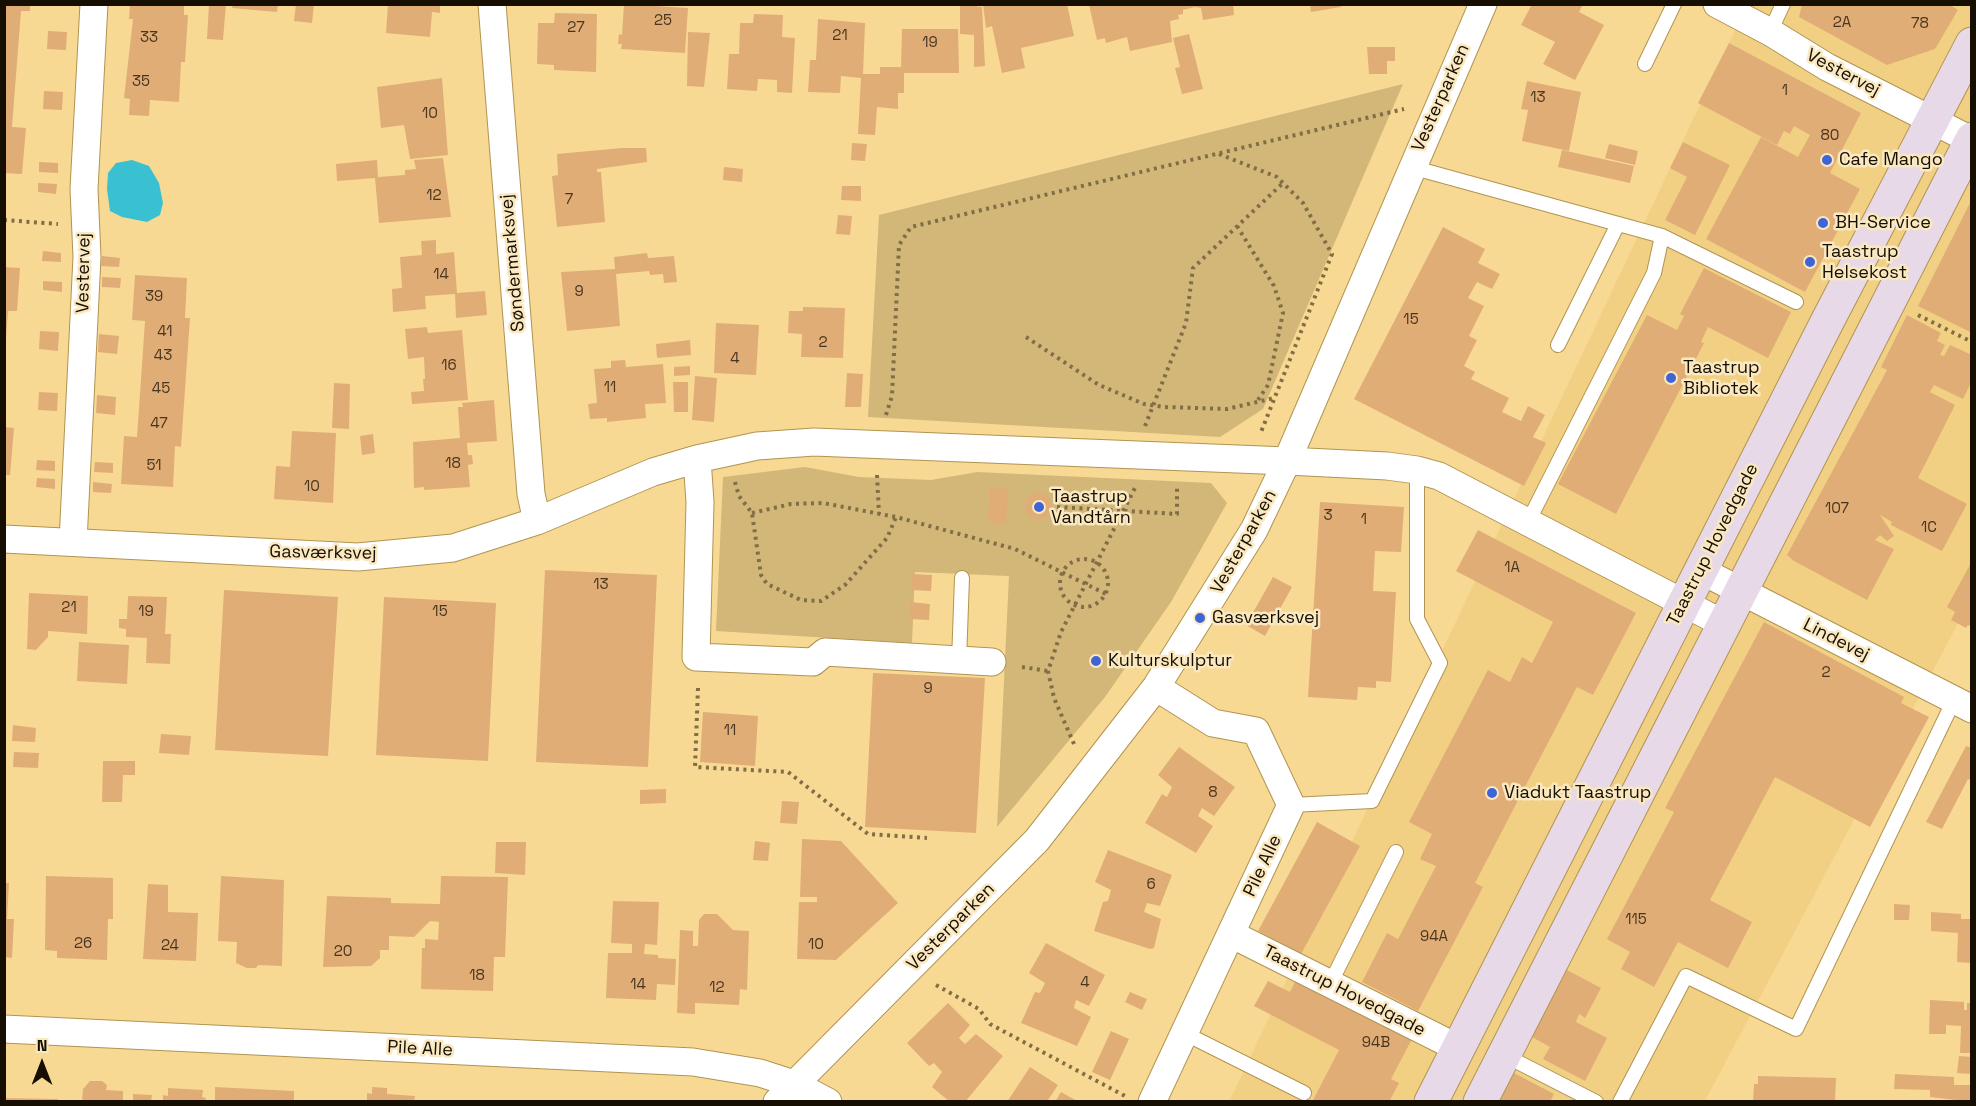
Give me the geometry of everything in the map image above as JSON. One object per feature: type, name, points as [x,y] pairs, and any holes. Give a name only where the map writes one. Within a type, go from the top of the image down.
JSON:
[{"type":"street","name":"Vestervej","points":[[73,542],[87,257],[84,189],[94,4]]},
{"type":"street","name":"Søndermarksvej","points":[[492,4],[531,494],[537,521]]},
{"type":"street","name":"Vesterparken","points":[[785,1093],[1036,840],[1091,773],[1156,687],[1254,531],[1287,461],[1411,167],[1483,4]]},
{"type":"street","name":"Vestervej","points":[[1717,4],[1770,32],[1827,67],[1932,120],[1968,153]]},
{"type":"street","name":"Taastrup Hovedgade","points":[[1431,1101],[1700,570],[1971,44]]},
{"type":"street","points":[[1480,1101],[1888,300],[1968,153]]},
{"type":"street","name":"Gasværksvej","points":[[4,539],[358,557],[453,548],[537,521],[653,472],[697,459],[757,446],[814,442],[1250,459],[1417,470],[1439,476],[1724,624]]},
{"type":"street","points":[[697,459],[700,502],[696,657],[813,662],[825,652],[992,662]]},
{"type":"street","name":"Lindevej","points":[[1700,570],[1963,705]]},
{"type":"street","points":[[1156,687],[1213,723],[1256,731],[1291,805]]},
{"type":"street","name":"Pile Alle","points":[[1140,1099],[1184,1033],[1291,805]]},
{"type":"street","name":"Taastrup Hovedgade","points":[[1231,934],[1458,1048]]},
{"type":"street","name":"Pile Alle","points":[[4,1029],[693,1062],[735,1067],[785,1093],[828,1101]]},
{"type":"lane","points":[[1645,64],[1674,4]]},
{"type":"lane","points":[[1770,32],[1783,4]]},
{"type":"lane","points":[[1411,167],[1662,236],[1796,302]]},
{"type":"lane","points":[[1558,345],[1618,224]]},
{"type":"lane","points":[[1528,522],[1654,273],[1662,236]]},
{"type":"lane","points":[[1291,805],[1372,801],[1440,663],[1417,619],[1417,470]]},
{"type":"lane","points":[[959,661],[962,578]]},
{"type":"lane","points":[[1620,1101],[1686,976],[1796,1029],[1963,705]]},
{"type":"lane","points":[[1330,984],[1396,852]]},
{"type":"lane","points":[[1184,1033],[1304,1093]]},
{"type":"lane","points":[[1504,1055],[1596,1101]]},
{"type":"path","points":[[885,418],[892,396],[899,245],[911,227],[1440,100]]},
{"type":"path","points":[[1218,153],[1277,177],[1303,203],[1332,254],[1250,459]]},
{"type":"path","points":[[1091,773],[1066,731],[1048,671],[1061,632],[1139,479],[1139,455],[1152,405],[1186,323],[1193,268],[1283,183]]},
{"type":"path","points":[[4,220],[85,226]]},
{"type":"path","points":[[1237,226],[1275,286],[1283,313],[1268,385],[1256,403]]},
{"type":"path","points":[[1888,300],[1971,342]]},
{"type":"path","points":[[1026,337],[1099,385],[1152,405],[1227,409],[1275,398]]},
{"type":"path","points":[[726,453],[739,496],[752,513],[761,575],[767,584],[801,600],[821,601],[845,585],[887,538],[896,517]]},
{"type":"path","points":[[1058,507],[1177,514],[1178,456]]},
{"type":"path","points":[[752,513],[790,504],[823,503],[896,517],[1015,549],[1106,594]]},
{"type":"path","points":[[1087,558],[1097,561],[1108,576],[1106,594],[1093,606],[1074,606],[1066,600],[1061,591],[1062,572],[1077,559],[1087,558]]},
{"type":"path","points":[[696,657],[699,705],[695,767],[788,772],[868,834],[927,838]]},
{"type":"path","points":[[909,969],[979,1009],[990,1024],[1140,1099]]},
{"type":"shaded area","points":[[1747,5],[1971,5],[1971,599],[1705,1101],[1229,1102]]},
{"type":"shaded area","points":[[1403,84],[1263,409],[1220,437],[868,417],[879,215]]},
{"type":"shaded area","points":[[805,467],[859,477],[931,480],[977,472],[1211,483],[1227,503],[1171,602],[1105,697],[997,827],[1009,576],[915,572],[912,643],[716,631],[723,477]]},
{"type":"water","points":[[132,160],[149,166],[159,183],[163,203],[160,215],[147,222],[122,217],[110,211],[107,189],[108,173],[116,163]]},
{"type":"building","points":[[4,4],[30,4],[30,11],[21,11],[12,127],[26,128],[22,174],[4,173]]},
{"type":"building","points":[[130,4],[184,4],[184,15],[188,15],[185,62],[181,62],[179,102],[150,100],[149,116],[129,115],[130,99],[124,98],[133,19],[129,19]]},
{"type":"building","points":[[209,4],[226,4],[223,40],[207,39]]},
{"type":"building","points":[[233,4],[278,4],[277,12],[232,8]]},
{"type":"building","points":[[296,4],[314,4],[312,23],[294,21]]},
{"type":"building","points":[[388,4],[440,4],[440,13],[432,12],[430,37],[386,33]]},
{"type":"building","points":[[624,4],[688,8],[685,53],[621,49],[622,44],[618,44],[619,34],[622,35]]},
{"type":"building","points":[[960,4],[982,7],[985,66],[974,67],[974,35],[960,34]]},
{"type":"building","points":[[983,4],[1067,4],[1074,36],[1021,48],[1025,68],[1002,73],[992,26],[986,28]]},
{"type":"building","points":[[1233,4],[1234,15],[1203,20],[1201,8],[1183,10],[1183,14],[1178,15],[1179,19],[1170,21],[1172,42],[1130,51],[1127,37],[1106,43],[1105,38],[1097,40],[1089,5]]},
{"type":"building","points":[[1310,4],[1341,4],[1341,7],[1311,12]]},
{"type":"building","points":[[1532,4],[1583,4],[1579,12],[1604,25],[1575,80],[1543,64],[1555,42],[1521,25]]},
{"type":"building","points":[[1802,5],[1950,5],[1958,10],[1935,49],[1887,65],[1799,17]]},
{"type":"building","points":[[555,13],[597,14],[596,72],[554,70],[554,65],[537,64],[538,23],[554,23]]},
{"type":"building","points":[[754,14],[783,15],[782,37],[795,38],[792,93],[777,92],[777,80],[758,79],[757,91],[727,89],[729,54],[739,54],[740,23],[753,23]]},
{"type":"building","points":[[818,19],[865,23],[863,74],[880,74],[880,67],[901,67],[902,29],[958,29],[959,73],[904,73],[904,93],[898,93],[898,109],[877,107],[875,135],[858,134],[861,78],[841,76],[840,93],[808,92],[810,60],[816,60]]},
{"type":"building","points":[[48,31],[67,32],[66,50],[47,49]]},
{"type":"building","points":[[688,32],[710,33],[704,87],[687,86]]},
{"type":"building","points":[[1189,34],[1203,89],[1182,94],[1175,68],[1180,67],[1173,38]]},
{"type":"building","points":[[1729,43],[1861,113],[1830,173],[1860,189],[1805,292],[1706,239],[1761,137],[1798,157],[1810,135],[1794,126],[1790,134],[1784,131],[1777,145],[1698,103]]},
{"type":"building","points":[[1367,47],[1395,47],[1395,61],[1387,61],[1387,74],[1369,74]]},
{"type":"building","points":[[442,78],[448,155],[410,159],[404,125],[381,128],[377,87]]},
{"type":"building","points":[[1527,81],[1581,92],[1569,151],[1522,141],[1528,110],[1521,109]]},
{"type":"building","points":[[44,91],[63,92],[62,110],[43,109]]},
{"type":"building","points":[[1683,142],[1730,165],[1695,235],[1665,220],[1687,177],[1670,168]]},
{"type":"building","points":[[852,143],[867,144],[865,161],[851,160]]},
{"type":"building","points":[[1609,144],[1638,151],[1635,165],[1605,158]]},
{"type":"building","points":[[646,148],[647,162],[597,169],[597,172],[601,172],[605,222],[557,227],[552,176],[558,175],[557,154]]},
{"type":"building","points":[[1562,150],[1634,166],[1630,183],[1558,167]]},
{"type":"building","points":[[443,158],[451,217],[379,223],[375,178],[337,181],[336,164],[377,160],[378,177],[405,175],[405,170],[416,169],[414,160]]},
{"type":"building","points":[[39,162],[58,163],[58,173],[39,172]]},
{"type":"building","points":[[724,167],[743,169],[742,182],[723,180]]},
{"type":"building","points":[[38,183],[57,184],[56,194],[38,192]]},
{"type":"building","points":[[842,186],[861,186],[861,201],[841,200]]},
{"type":"building","points":[[1972,199],[1972,333],[1918,306]]},
{"type":"building","points":[[838,215],[852,216],[850,235],[836,234]]},
{"type":"building","points":[[1443,227],[1485,249],[1478,263],[1500,274],[1492,289],[1477,282],[1468,298],[1484,306],[1469,336],[1477,340],[1464,366],[1475,372],[1471,379],[1509,398],[1502,412],[1521,421],[1528,406],[1545,415],[1533,437],[1546,443],[1524,486],[1354,399]]},
{"type":"building","points":[[436,240],[436,254],[454,252],[457,293],[485,291],[487,315],[456,318],[455,294],[425,296],[426,309],[393,312],[392,289],[402,288],[400,257],[422,255],[421,241]]},
{"type":"building","points":[[43,251],[61,253],[61,262],[42,261]]},
{"type":"building","points":[[647,253],[648,258],[674,256],[677,282],[664,283],[663,274],[650,275],[649,271],[616,274],[620,326],[567,331],[561,272],[615,269],[614,257]]},
{"type":"building","points":[[102,256],[120,258],[119,267],[101,266]]},
{"type":"building","points":[[4,267],[20,268],[17,311],[8,311],[6,339]]},
{"type":"building","points":[[1704,268],[1791,312],[1768,358],[1708,327],[1701,342],[1704,343],[1616,514],[1558,484],[1647,315],[1677,330],[1684,316],[1680,314]]},
{"type":"building","points":[[135,275],[187,278],[185,318],[190,318],[181,447],[175,446],[173,487],[121,484],[124,436],[137,437],[145,321],[132,320]]},
{"type":"building","points":[[102,277],[121,278],[120,288],[102,287]]},
{"type":"building","points":[[43,281],[62,282],[62,292],[43,290]]},
{"type":"building","points":[[803,307],[845,308],[843,358],[801,357],[802,334],[788,333],[789,311],[803,311]]},
{"type":"building","points":[[1907,315],[1941,333],[1937,341],[1945,345],[1940,355],[1944,356],[1950,345],[1972,355],[1972,381],[1963,399],[1934,385],[1930,392],[1955,405],[1918,478],[1967,504],[1942,551],[1891,525],[1892,522],[1880,515],[1894,536],[1887,541],[1880,535],[1875,540],[1894,549],[1867,600],[1787,555],[1887,370],[1881,367]]},
{"type":"building","points":[[716,323],[759,325],[756,375],[714,373]]},
{"type":"building","points":[[427,327],[428,333],[462,330],[468,400],[412,404],[411,392],[424,391],[424,357],[408,359],[405,329]]},
{"type":"building","points":[[40,331],[59,332],[58,351],[39,349]]},
{"type":"building","points":[[99,334],[119,336],[117,354],[98,352]]},
{"type":"building","points":[[690,340],[691,355],[657,358],[656,344]]},
{"type":"building","points":[[625,360],[626,367],[663,364],[666,403],[645,404],[646,418],[607,422],[607,418],[590,419],[588,404],[597,403],[594,369],[611,368],[611,361]]},
{"type":"building","points":[[690,366],[690,375],[674,376],[674,367]]},
{"type":"building","points":[[847,373],[863,374],[861,407],[845,407]]},
{"type":"building","points":[[695,376],[717,378],[714,422],[692,420]]},
{"type":"building","points":[[673,382],[688,382],[688,412],[674,412]]},
{"type":"building","points":[[334,383],[350,384],[349,429],[332,428]]},
{"type":"building","points":[[39,392],[58,393],[57,411],[38,410]]},
{"type":"building","points":[[97,395],[116,397],[115,415],[96,413]]},
{"type":"building","points":[[494,400],[497,441],[467,443],[468,455],[472,455],[473,464],[468,465],[470,487],[424,490],[424,487],[414,488],[413,442],[460,438],[458,407],[463,407],[462,403]]},
{"type":"building","points":[[4,427],[14,428],[10,475],[4,475]]},
{"type":"building","points":[[292,431],[336,433],[333,503],[274,499],[276,466],[290,467]]},
{"type":"building","points":[[373,434],[375,453],[362,455],[360,436]]},
{"type":"building","points":[[37,460],[55,461],[55,471],[36,470]]},
{"type":"building","points":[[95,462],[113,463],[113,473],[94,472]]},
{"type":"building","points":[[37,478],[55,479],[55,489],[36,487]]},
{"type":"building","points":[[93,482],[112,484],[111,493],[93,492]]},
{"type":"building","points":[[990,487],[1008,489],[1006,524],[988,522]]},
{"type":"building","name":"Taastrup Vandtårn","points":[[1038,493],[1048,496],[1051,506],[1048,516],[1038,519],[1028,516],[1025,506],[1028,496]]},
{"type":"building","points":[[1320,502],[1404,507],[1401,552],[1375,551],[1373,591],[1396,592],[1391,682],[1376,681],[1376,688],[1358,687],[1357,700],[1308,697]]},
{"type":"building","points":[[1478,530],[1636,613],[1593,695],[1577,687],[1475,883],[1483,887],[1418,1011],[1362,982],[1387,933],[1398,939],[1436,866],[1420,859],[1432,834],[1409,822],[1488,670],[1510,682],[1522,657],[1532,663],[1553,622],[1456,571]]},
{"type":"building","points":[[1972,561],[1972,627],[1968,625],[1966,628],[1951,620],[1955,612],[1947,607]]},
{"type":"building","points":[[545,570],[657,575],[648,767],[536,762]]},
{"type":"building","points":[[912,574],[932,575],[931,591],[911,590]]},
{"type":"building","points":[[1273,577],[1292,587],[1265,636],[1246,625]]},
{"type":"building","points":[[224,590],[338,597],[328,756],[215,750]]},
{"type":"building","points":[[29,593],[88,596],[87,634],[48,631],[48,637],[36,650],[27,649]]},
{"type":"building","points":[[128,596],[167,597],[165,634],[171,634],[170,664],[146,663],[147,638],[126,637],[126,629],[119,628],[119,619],[127,619]]},
{"type":"building","points":[[384,597],[496,603],[488,761],[376,755]]},
{"type":"building","points":[[910,602],[930,604],[929,620],[909,619]]},
{"type":"building","points":[[1764,622],[1904,697],[1901,703],[1929,717],[1870,827],[1775,777],[1710,900],[1752,922],[1728,968],[1678,942],[1654,987],[1621,969],[1630,952],[1607,939],[1674,812],[1665,808]]},
{"type":"building","points":[[79,642],[129,645],[127,684],[77,681]]},
{"type":"building","points":[[873,673],[985,678],[976,833],[865,827]]},
{"type":"building","points":[[703,712],[758,716],[755,766],[700,762]]},
{"type":"building","points":[[13,725],[36,728],[35,742],[12,741]]},
{"type":"building","points":[[161,734],[191,736],[189,755],[159,753]]},
{"type":"building","points":[[1966,746],[1972,748],[1972,781],[1968,779],[1942,829],[1926,822]]},
{"type":"building","points":[[1179,747],[1235,787],[1214,816],[1202,808],[1198,816],[1213,826],[1196,853],[1145,823],[1162,794],[1167,797],[1172,787],[1158,775]]},
{"type":"building","points":[[14,752],[39,753],[38,768],[13,767]]},
{"type":"building","points":[[103,761],[135,761],[135,775],[123,775],[122,802],[102,802]]},
{"type":"building","points":[[666,789],[666,803],[640,804],[640,790]]},
{"type":"building","points":[[782,801],[799,802],[797,824],[780,823]]},
{"type":"building","points":[[1317,822],[1360,846],[1301,954],[1258,931]]},
{"type":"building","points":[[802,839],[841,841],[898,903],[836,960],[797,959],[799,902],[817,902],[817,897],[800,897]]},
{"type":"building","points":[[755,841],[770,843],[768,861],[753,860]]},
{"type":"building","points":[[496,842],[526,842],[525,875],[495,873]]},
{"type":"building","points":[[1108,850],[1172,875],[1160,906],[1147,903],[1144,912],[1161,919],[1154,948],[1150,949],[1094,931],[1103,902],[1108,901],[1111,890],[1095,882]]},
{"type":"building","points":[[46,876],[113,878],[113,919],[108,919],[107,960],[57,958],[57,951],[45,950]]},
{"type":"building","points":[[221,876],[284,880],[282,966],[258,965],[256,968],[247,968],[236,963],[237,942],[218,941]]},
{"type":"building","points":[[441,876],[508,877],[505,957],[494,957],[493,991],[421,989],[422,948],[425,948],[425,939],[438,940],[439,922],[430,921],[414,937],[389,936],[389,950],[380,950],[380,958],[371,966],[323,967],[327,896],[391,898],[391,903],[440,904]]},
{"type":"building","points":[[4,883],[9,883],[7,919],[14,919],[12,958],[4,957]]},
{"type":"building","points":[[148,884],[168,885],[168,912],[198,913],[196,961],[143,959]]},
{"type":"building","points":[[613,901],[659,902],[657,945],[645,944],[644,954],[676,959],[675,985],[657,984],[656,1000],[606,998],[608,953],[632,953],[632,944],[611,943]]},
{"type":"building","points":[[1894,904],[1910,905],[1909,920],[1894,920]]},
{"type":"building","points":[[1931,912],[1961,914],[1961,919],[1972,919],[1972,963],[1957,962],[1958,933],[1931,931]]},
{"type":"building","points":[[704,914],[717,914],[733,930],[749,931],[747,990],[740,989],[739,1005],[695,1003],[695,1014],[677,1013],[680,930],[693,931],[693,946],[698,946],[699,920]]},
{"type":"building","points":[[1046,943],[1105,975],[1089,1006],[1076,1000],[1074,1008],[1091,1017],[1077,1046],[1021,1023],[1035,992],[1040,993],[1045,983],[1029,973]]},
{"type":"building","points":[[1567,970],[1601,988],[1585,1018],[1579,1014],[1576,1022],[1607,1038],[1585,1081],[1543,1059],[1550,1047],[1532,1037]]},
{"type":"building","points":[[1298,976],[1413,1037],[1391,1079],[1399,1083],[1389,1102],[1312,1102],[1339,1050],[1254,1006],[1268,981],[1290,992]]},
{"type":"building","points":[[1130,992],[1147,999],[1142,1010],[1125,1002]]},
{"type":"building","points":[[1930,1000],[1964,1002],[1964,1010],[1967,1010],[1967,1003],[1972,1003],[1972,1053],[1960,1053],[1961,1026],[1946,1025],[1946,1034],[1929,1034]]},
{"type":"building","points":[[948,1003],[970,1025],[959,1038],[965,1044],[976,1034],[1003,1056],[965,1102],[950,1102],[932,1087],[942,1072],[934,1063],[929,1066],[907,1043]]},
{"type":"building","points":[[1111,1031],[1129,1039],[1110,1080],[1092,1072]]},
{"type":"building","points":[[1959,1056],[1972,1057],[1972,1074],[1957,1073]]},
{"type":"building","points":[[1030,1067],[1058,1085],[1048,1100],[1051,1102],[1007,1102]]},
{"type":"building","points":[[1514,1073],[1554,1094],[1550,1102],[1499,1102]]},
{"type":"building","points":[[1895,1074],[1954,1077],[1954,1085],[1972,1085],[1972,1102],[1930,1097],[1930,1090],[1894,1089]]},
{"type":"building","points":[[1758,1076],[1836,1078],[1835,1102],[1753,1102],[1754,1084],[1758,1084]]},
{"type":"building","points":[[90,1081],[102,1081],[107,1085],[106,1090],[123,1091],[123,1102],[82,1102],[83,1089]]},
{"type":"building","points":[[215,1087],[294,1091],[294,1102],[215,1102]]},
{"type":"building","points":[[372,1087],[387,1088],[387,1094],[415,1096],[414,1102],[367,1102],[367,1093],[372,1094]]},
{"type":"building","points":[[168,1088],[203,1090],[202,1097],[206,1098],[205,1102],[163,1102],[163,1095],[168,1096]]},
{"type":"building","points":[[1061,1092],[1079,1102],[1055,1102]]},
{"type":"building","points":[[133,1094],[152,1095],[151,1102],[133,1102]]},
{"type":"building","points":[[4,1098],[58,1099],[58,1102],[4,1102]]},
{"type":"place","name":"Cafe Mango","points":[[1827,160]]},
{"type":"place","name":"BH-Service","points":[[1823,223]]},
{"type":"place","name":"Taastrup Helsekost","points":[[1810,262]]},
{"type":"place","name":"Taastrup Bibliotek","points":[[1671,378]]},
{"type":"place","name":"Taastrup Vandtårn","points":[[1039,507]]},
{"type":"place","name":"Gasværksvej","points":[[1200,618]]},
{"type":"place","name":"Kulturskulptur","points":[[1096,661]]},
{"type":"place","name":"Viadukt Taastrup","points":[[1492,793]]}]
